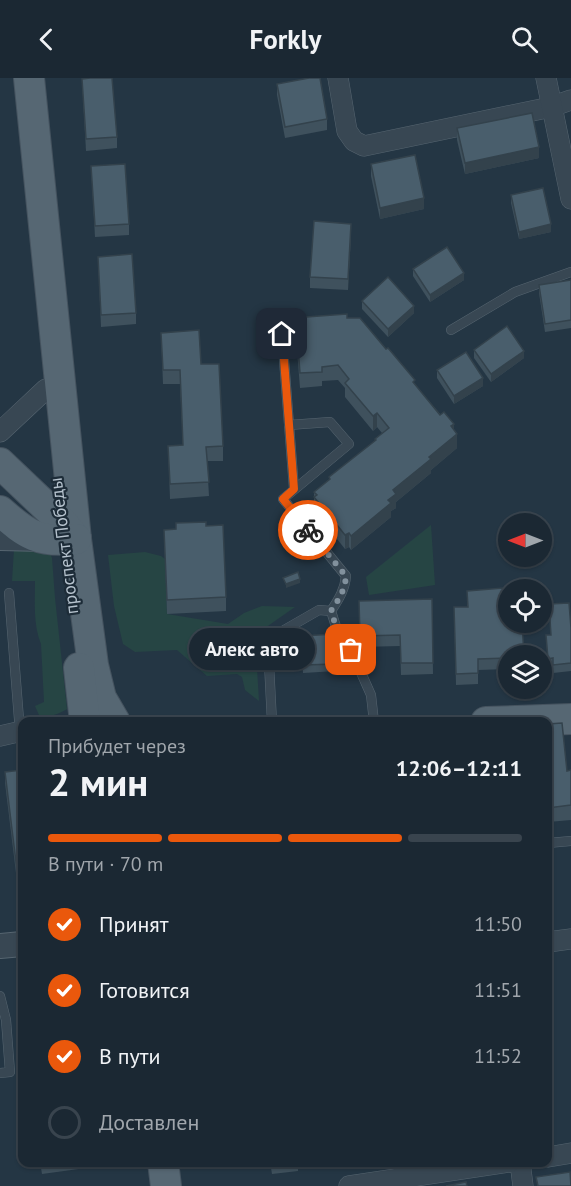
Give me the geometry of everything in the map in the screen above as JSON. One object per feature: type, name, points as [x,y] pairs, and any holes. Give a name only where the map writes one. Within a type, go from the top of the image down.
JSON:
[{"type":"main road","name":"проспект Победы","points":[[29,78],[53,383],[62,535],[84,717]]},
{"type":"main road","points":[[0,463],[62,535]]},
{"type":"main road","points":[[0,511],[21,530],[62,535]]},
{"type":"main road","name":"проспект Победы","points":[[62,535],[101,698],[112,717]]},
{"type":"main road","points":[[552,720],[571,719]]},
{"type":"main road","points":[[164,1167],[166,1186]]},
{"type":"street","points":[[338,78],[347,130],[354,141],[364,146],[551,107],[571,100]]},
{"type":"street","points":[[546,78],[571,199]]},
{"type":"street","points":[[0,432],[53,383]]},
{"type":"street","points":[[0,538],[62,535]]},
{"type":"street","points":[[0,736],[18,733]]},
{"type":"street","points":[[552,941],[571,939]]},
{"type":"street","points":[[0,946],[18,944]]},
{"type":"street","points":[[552,1155],[571,1153]]},
{"type":"street","points":[[349,1186],[476,1167]]},
{"type":"street","points":[[521,1167],[523,1186]]},
{"type":"lane","points":[[451,330],[515,292],[571,272]]},
{"type":"lane","points":[[282,334],[294,489]]},
{"type":"lane","points":[[289,425],[330,422],[349,444],[283,499],[346,576],[341,596],[331,611]]},
{"type":"lane","points":[[9,593],[20,717]]},
{"type":"lane","points":[[272,717],[268,644],[272,637],[319,610],[331,611]]},
{"type":"lane","points":[[331,611],[339,636],[351,650],[371,695],[373,717]]},
{"type":"lane","points":[[552,843],[571,841]]},
{"type":"lane","points":[[0,996],[6,1020],[10,1072],[0,1073]]},
{"type":"green space","points":[[431,525],[435,585],[369,595],[366,577]]},
{"type":"green space","points":[[48,548],[52,558],[67,709],[47,716],[39,715],[35,706],[44,702],[41,644],[36,621],[35,581],[12,581],[14,549]]},
{"type":"green space","points":[[145,552],[165,559],[167,614],[228,624],[244,613],[262,606],[295,607],[255,635],[259,701],[245,690],[242,677],[237,674],[207,676],[177,650],[135,652],[123,644],[114,606],[108,555]]},
{"type":"building","points":[[112,78],[117,137],[86,139],[82,79]]},
{"type":"building","points":[[320,78],[327,119],[285,127],[277,84]]},
{"type":"building","points":[[532,113],[539,147],[465,163],[457,128]]},
{"type":"building","points":[[415,155],[424,198],[380,208],[371,164]]},
{"type":"building","points":[[125,164],[129,224],[95,226],[91,166]]},
{"type":"building","points":[[543,188],[551,224],[519,232],[511,195]]},
{"type":"building","points":[[314,221],[351,224],[348,279],[310,277]]},
{"type":"building","points":[[447,247],[464,273],[430,295],[413,269]]},
{"type":"building","points":[[132,254],[136,313],[101,315],[98,257]]},
{"type":"building","points":[[388,277],[414,306],[388,329],[362,301]]},
{"type":"building","points":[[571,280],[571,320],[545,324],[539,285]]},
{"type":"building","points":[[347,314],[347,318],[360,318],[386,349],[388,348],[440,415],[444,412],[454,424],[451,426],[457,434],[393,490],[396,494],[388,500],[391,503],[351,536],[349,533],[345,535],[337,525],[335,526],[321,509],[323,508],[314,497],[317,495],[314,492],[389,428],[377,413],[373,416],[345,383],[349,379],[338,365],[322,367],[322,372],[300,373],[296,322],[306,322],[306,317]]},
{"type":"building","points":[[507,326],[524,351],[491,374],[474,350]]},
{"type":"building","points":[[199,330],[201,364],[219,364],[223,446],[206,447],[209,482],[170,484],[168,446],[183,445],[180,370],[163,370],[161,333]]},
{"type":"building","points":[[466,352],[483,378],[454,396],[437,370]]},
{"type":"building","points":[[206,522],[206,526],[223,525],[226,597],[167,600],[164,530],[176,529],[176,523]]},
{"type":"building","points":[[298,572],[300,579],[286,584],[283,578]]},
{"type":"building","points":[[498,588],[498,633],[523,633],[523,645],[498,645],[498,658],[478,659],[478,673],[456,674],[454,607],[468,607],[467,591]]},
{"type":"building","points":[[432,599],[433,663],[401,663],[400,635],[360,636],[359,601]]},
{"type":"building","points":[[569,603],[571,663],[553,665],[552,645],[547,645],[546,635],[552,633],[552,604]]},
{"type":"building","points":[[335,634],[336,664],[303,665],[301,636]]},
{"type":"building","points":[[562,723],[567,771],[571,770],[571,805],[552,807],[552,724]]},
{"type":"building","points":[[18,770],[18,878],[5,772]]},
{"type":"building","points":[[570,1172],[571,1186],[538,1186],[536,1177]]},
{"type":"building","points":[[466,1182],[467,1186],[446,1186]]},
{"type":"way so far","points":[[308,530],[346,576],[341,596],[331,611],[339,636],[351,650]]},
{"type":"place","name":"Алекс авто","points":[[351,650]]},
{"type":"route","points":[[282,334],[294,489],[283,499],[308,530]]}]
